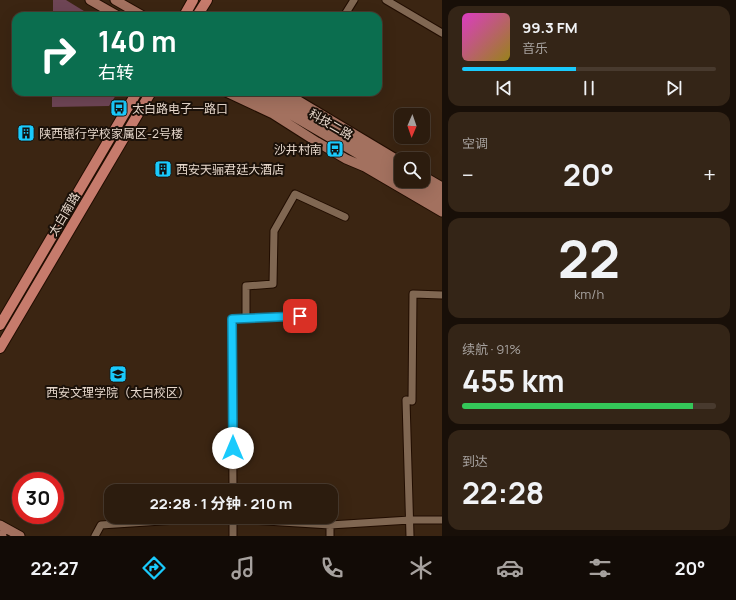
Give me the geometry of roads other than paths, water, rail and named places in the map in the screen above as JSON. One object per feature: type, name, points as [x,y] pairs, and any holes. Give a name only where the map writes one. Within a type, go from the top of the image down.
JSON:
[{"type":"main road","points":[[90,0],[111,12]]},
{"type":"main road","points":[[115,0],[136,12]]},
{"type":"main road","points":[[186,12],[193,0]]},
{"type":"main road","points":[[200,12],[207,0]]},
{"type":"main road","name":"太白南路","points":[[0,325],[135,96]]},
{"type":"main road","name":"太白南路","points":[[0,348],[149,96]]},
{"type":"main road","points":[[235,96],[273,114],[346,159],[365,167],[442,212]]},
{"type":"main road","name":"科技二路","points":[[255,96],[276,106],[394,175]]},
{"type":"main road","name":"科技二路","points":[[283,96],[295,99],[394,165]]},
{"type":"main road","points":[[295,99],[394,158]]},
{"type":"main road","points":[[430,180],[442,187]]},
{"type":"main road","points":[[416,188],[442,203]]},
{"type":"main road","points":[[430,188],[442,195]]},
{"type":"main road","points":[[0,525],[20,536]]},
{"type":"street","points":[[346,12],[354,0]]},
{"type":"street","points":[[386,0],[442,33]]},
{"type":"street","points":[[246,318],[246,286],[273,284],[274,231],[295,194],[345,217]]},
{"type":"street","points":[[410,536],[406,400],[412,401],[413,294],[442,295]]},
{"type":"street","points":[[233,484],[232,319],[300,316]]},
{"type":"street","points":[[316,524],[330,525],[410,520],[442,520]]},
{"type":"street","points":[[95,536],[101,525],[116,524]]},
{"type":"street","points":[[233,524],[233,536]]},
{"type":"street","points":[[330,525],[330,536]]},
{"type":"place","name":"太白路电子一路口","points":[[119,108]]},
{"type":"place","name":"陕西银行学校家属区-2号楼","points":[[26,133]]},
{"type":"place","name":"沙井村南","points":[[335,149]]},
{"type":"place","name":"西安天骊君廷大酒店","points":[[163,169]]},
{"type":"place","name":"西安文理学院（太白校区）","points":[[118,374]]}]
